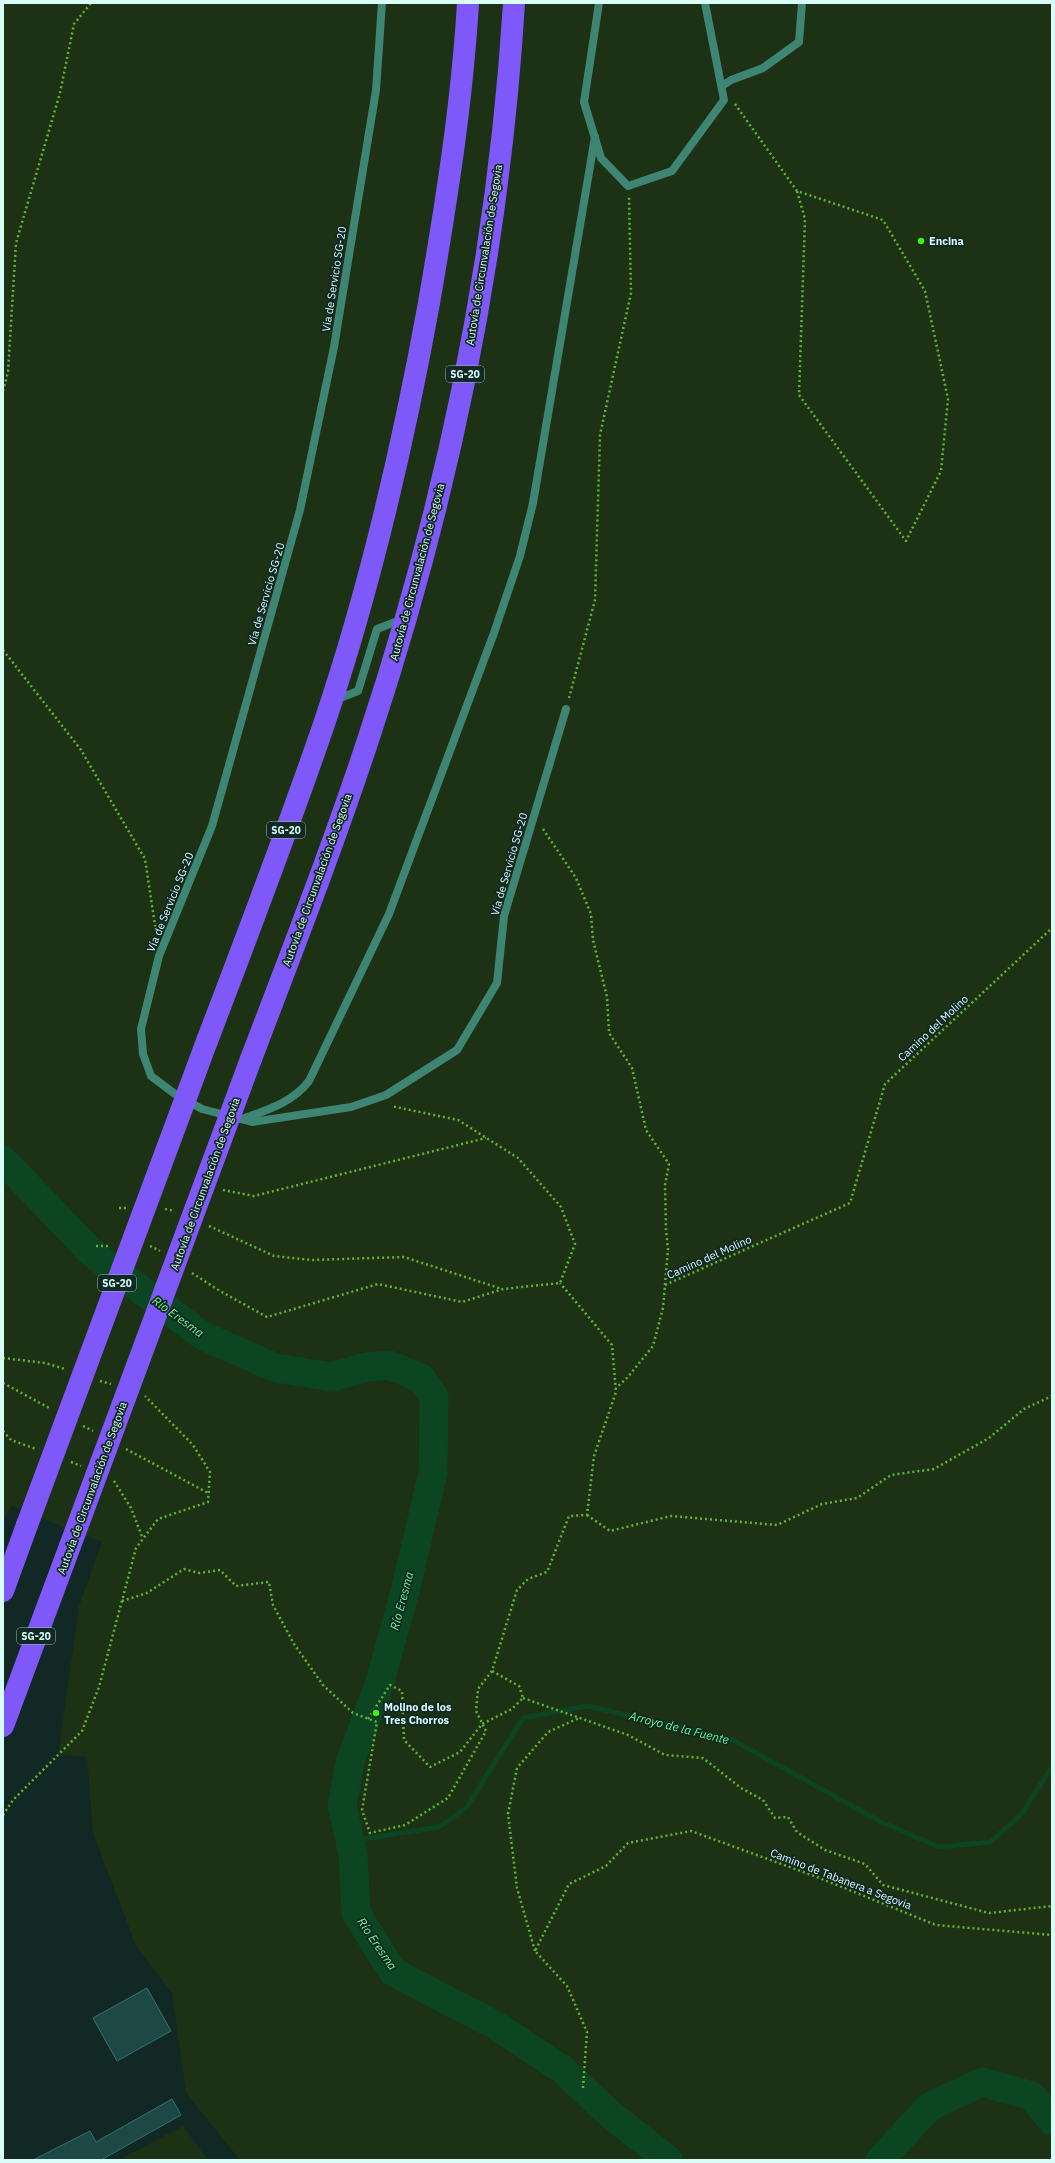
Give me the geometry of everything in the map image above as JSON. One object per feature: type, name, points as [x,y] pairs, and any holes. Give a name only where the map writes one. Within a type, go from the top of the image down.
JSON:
[{"type":"highway","name":"SG-20","points":[[3,1591],[278,854],[331,702],[383,514],[416,370],[439,247],[455,139],[468,3]]},
{"type":"highway","name":"Autovía de Circunvalación de Segovia","points":[[3,1726],[368,742],[406,618],[445,464],[479,298],[494,202],[504,120],[514,3]]},
{"type":"street","name":"Vía de Servicio SG-20","points":[[382,3],[376,90],[334,347],[300,510],[212,826],[159,956],[141,1029],[143,1054],[151,1076],[175,1094],[202,1109],[252,1122],[351,1107],[386,1095],[457,1050],[497,983],[504,916],[566,708]]},
{"type":"street","points":[[598,3],[584,102],[601,158],[628,186],[672,171],[724,100],[705,3]]},
{"type":"street","points":[[722,86],[731,80],[763,68],[799,42],[802,3]]},
{"type":"street","points":[[242,1120],[285,1102],[299,1093],[309,1081],[389,914],[494,633],[520,556],[533,503],[595,137]]},
{"type":"street","points":[[331,702],[358,691],[377,629],[406,618]]},
{"type":"path","points":[[3,391],[8,372],[16,243],[60,93],[74,24],[91,3]]},
{"type":"path","points":[[722,86],[797,191],[805,219],[799,396],[906,541],[941,471],[948,399],[925,291],[883,220],[797,191]]},
{"type":"path","points":[[566,708],[595,600],[600,435],[631,293],[628,186]]},
{"type":"path","points":[[3,650],[81,750],[145,859],[159,956]]},
{"type":"path","points":[[534,815],[576,878],[590,914],[593,940],[607,997],[609,1033],[632,1068],[646,1130],[669,1164],[665,1185],[668,1248],[665,1285]]},
{"type":"path","name":"Camino del Molino","points":[[616,1388],[627,1378],[652,1346],[663,1308],[665,1285],[850,1203],[885,1084],[1052,928]]},
{"type":"path","points":[[368,1101],[458,1120],[518,1158],[561,1207],[575,1244],[560,1283]]},
{"type":"path","points":[[216,1189],[254,1196],[487,1138]]},
{"type":"path","points":[[119,1208],[134,1208]]},
{"type":"path","points":[[163,1209],[177,1212]]},
{"type":"path","points":[[205,1225],[274,1256],[311,1260],[404,1257],[503,1289]]},
{"type":"path","points":[[96,1246],[112,1246]]},
{"type":"path","points":[[144,1246],[152,1246],[164,1254]]},
{"type":"path","points":[[189,1270],[220,1291],[267,1316],[378,1284],[462,1302],[503,1289],[560,1283]]},
{"type":"path","points":[[560,1283],[612,1344],[616,1392],[594,1456],[587,1515]]},
{"type":"path","points":[[3,1358],[45,1363],[66,1370]]},
{"type":"path","points":[[94,1379],[116,1386]]},
{"type":"path","points":[[3,1815],[13,1800],[82,1731],[99,1687],[136,1548],[158,1519],[208,1502],[210,1472],[193,1444],[144,1395]]},
{"type":"path","points":[[122,1601],[147,1593],[184,1569],[199,1573],[220,1570],[236,1586],[269,1582],[273,1604],[294,1644],[323,1685],[353,1713],[377,1722],[362,1810],[370,1833],[405,1825],[448,1798],[486,1731],[476,1711],[478,1689],[492,1671],[517,1590],[528,1579],[548,1572],[569,1516],[587,1515],[610,1531],[671,1516],[777,1525],[822,1504],[857,1498],[892,1475],[934,1469],[990,1438],[1024,1409],[1052,1396]]},
{"type":"path","points":[[492,1671],[519,1686],[523,1698]]},
{"type":"path","points":[[368,1719],[390,1685],[402,1691],[404,1740],[430,1767],[460,1752],[482,1724],[512,1709],[523,1698]]},
{"type":"path","points":[[523,1698],[628,1735],[665,1755],[703,1758],[740,1788],[763,1800],[775,1818],[788,1817],[797,1832],[825,1850],[865,1864],[883,1885],[989,1913],[1052,1906]]},
{"type":"path","points":[[579,1718],[548,1732],[517,1768],[508,1814],[517,1888],[535,1951],[567,1986],[587,2032],[583,2088]]},
{"type":"path","name":"Camino de Tabanera a Segovia","points":[[535,1951],[569,1884],[606,1866],[628,1842],[691,1831],[817,1877],[936,1925],[1052,1935]]},
{"type":"green space","points":[[3,3],[1052,3],[1052,2160],[240,2160],[186,2093],[172,1993],[136,1946],[93,1833],[87,1757],[58,1755],[79,1606],[102,1542],[11,1506],[3,1521]]},
{"type":"green space","points":[[183,2126],[208,2160],[119,2160]]},
{"type":"building","points":[[147,1988],[171,2031],[117,2061],[93,2018]]},
{"type":"building","points":[[172,2099],[181,2115],[101,2160],[33,2160],[90,2131],[96,2142]]},
{"type":"waterway","name":"Río Eresma","points":[[3,1160],[92,1253],[203,1336],[276,1368],[332,1377],[367,1367],[389,1365],[421,1378],[434,1397],[433,1473],[405,1591],[380,1682],[350,1762],[342,1806],[353,1854],[356,1913],[393,1972],[495,2025],[563,2070],[611,2115],[668,2160]]},
{"type":"waterway","name":"Arroyo de la Fuente","points":[[350,1841],[439,1827],[466,1808],[523,1718],[587,1706],[731,1739],[881,1822],[939,1847],[990,1842],[1021,1815],[1052,1767]]},
{"type":"waterway","name":"Río Eresma","points":[[880,2160],[929,2107],[982,2082],[1032,2096],[1052,2121]]},
{"type":"place","name":"Encina","points":[[921,241]]},
{"type":"place","name":"Molino de los Tres Chorros","points":[[376,1713]]}]
